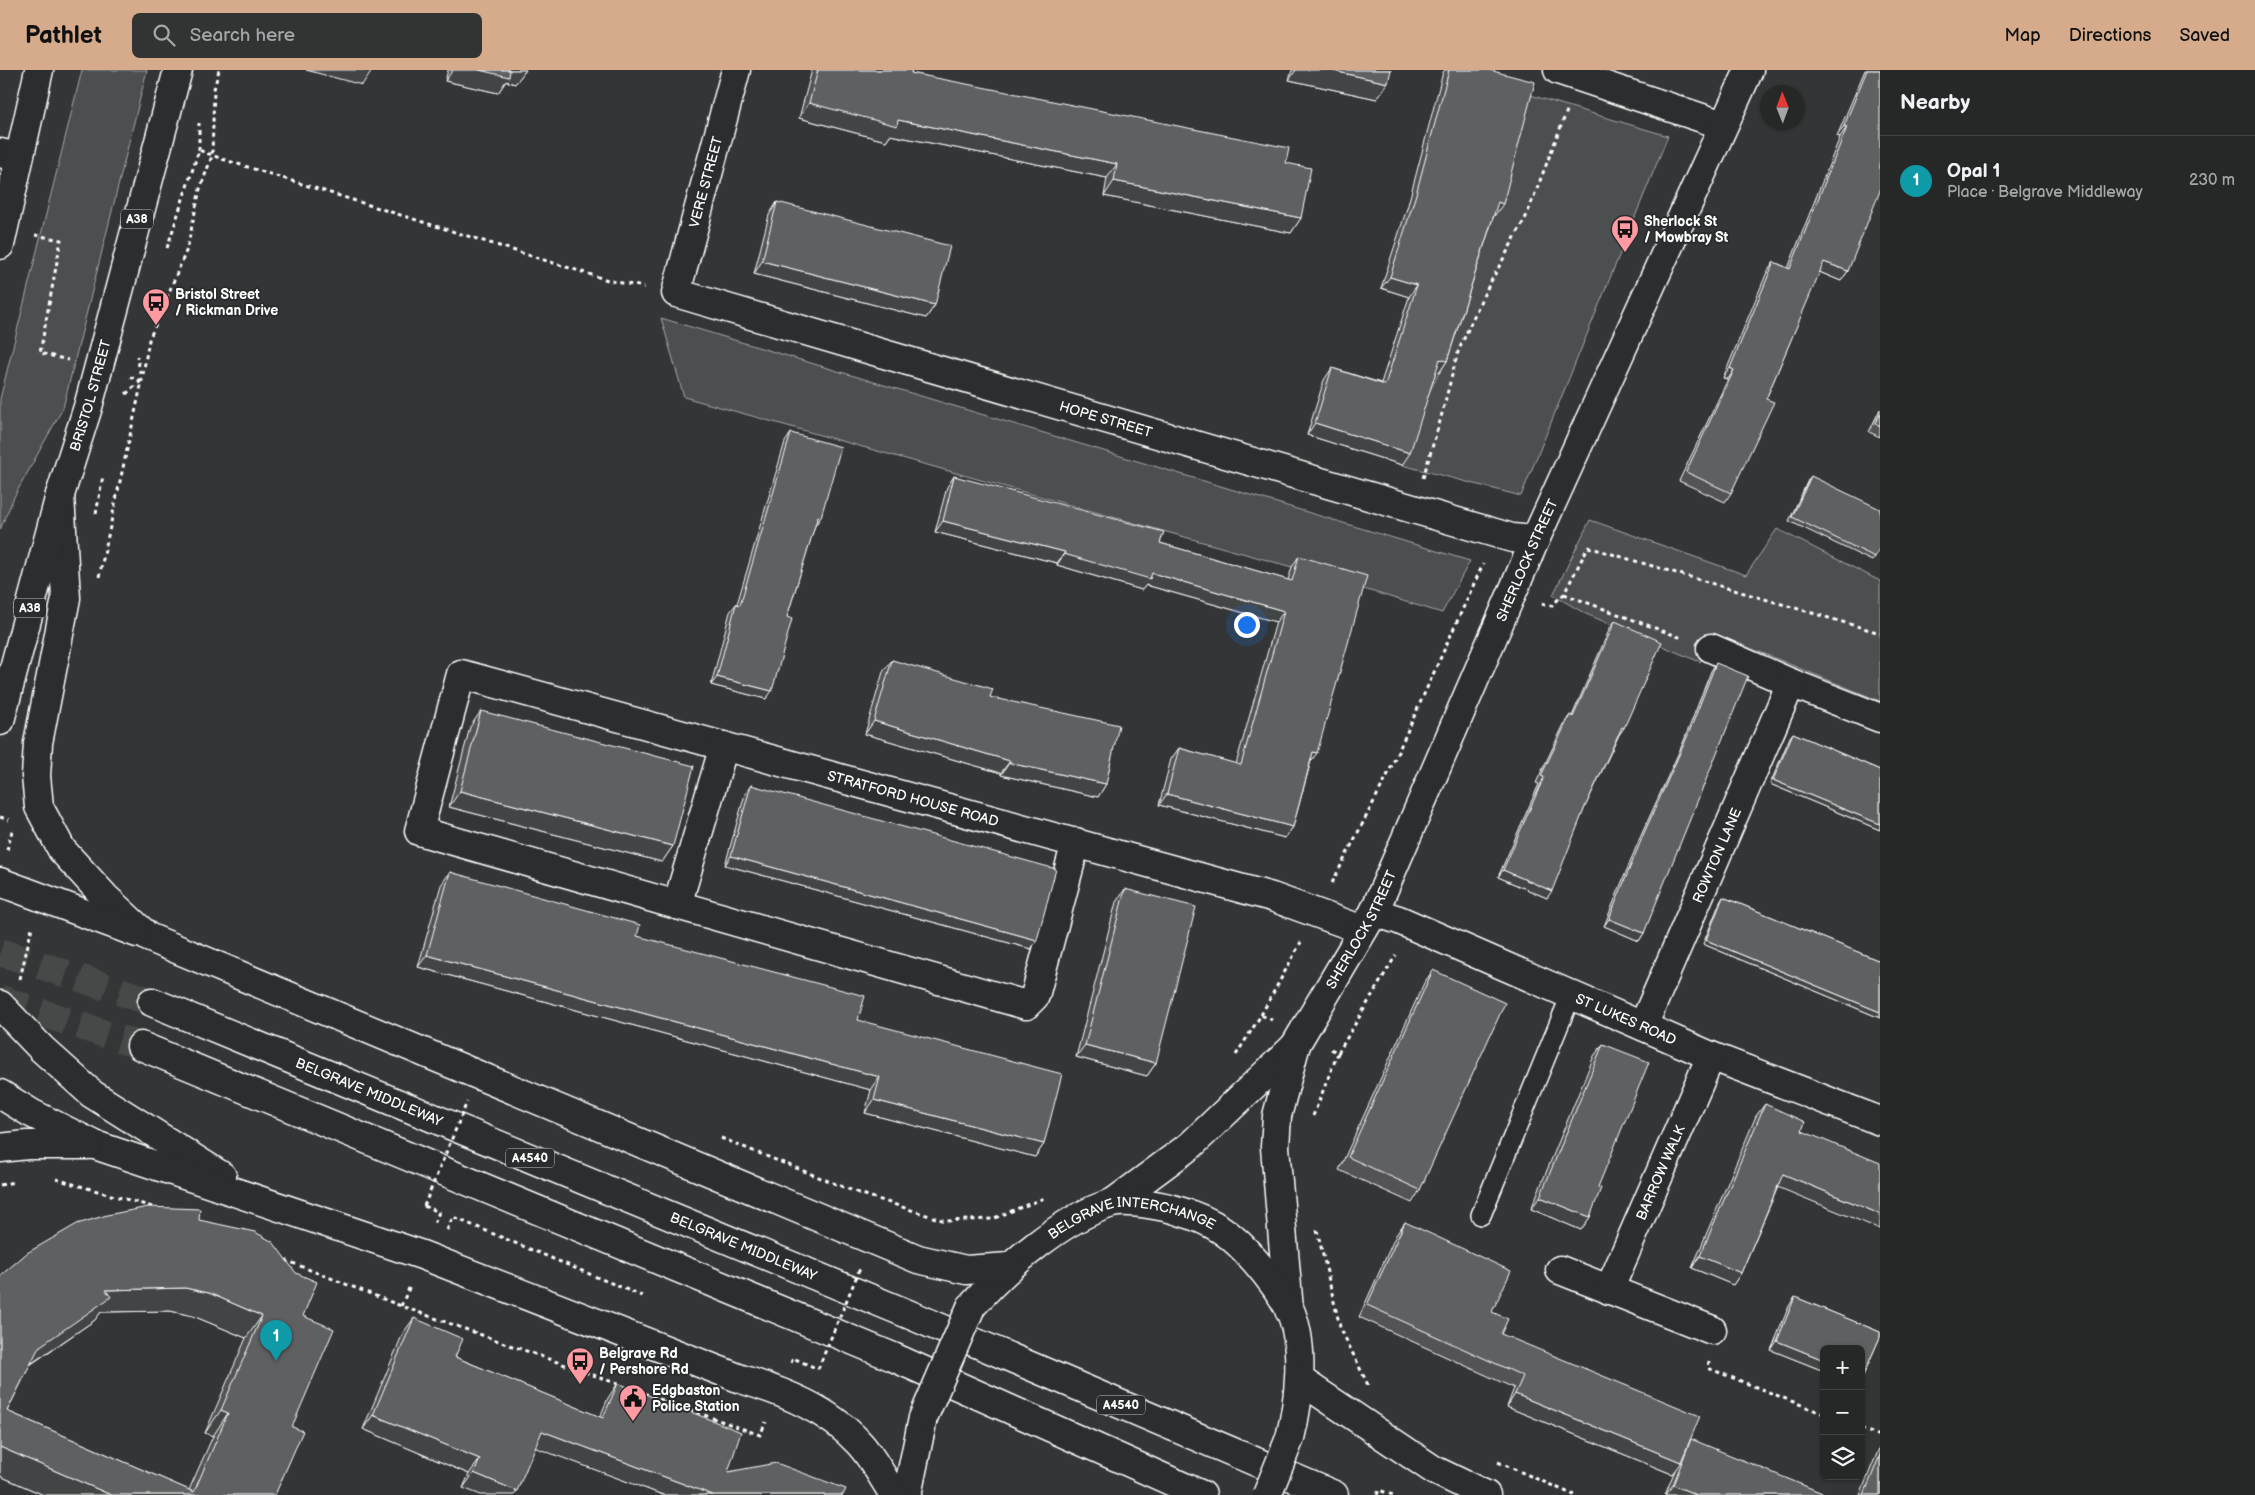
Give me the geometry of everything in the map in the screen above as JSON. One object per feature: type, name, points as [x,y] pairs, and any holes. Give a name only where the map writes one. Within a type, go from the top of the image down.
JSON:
[{"type":"main road","points":[[2,237],[9,155],[39,70]]},
{"type":"main road","name":"BRISTOL STREET","points":[[0,721],[60,495],[88,407],[178,70]]},
{"type":"main road","name":"VERE STREET","points":[[676,293],[736,70]]},
{"type":"main road","name":"SHERLOCK STREET","points":[[1289,1310],[1275,1147],[1277,1116],[1296,1044],[1368,921],[1535,540],[1723,124],[1750,70]]},
{"type":"main road","points":[[1569,73],[1723,124]]},
{"type":"main road","name":"HOPE STREET","points":[[676,293],[1512,538],[1535,540]]},
{"type":"main road","points":[[60,495],[66,598],[38,743],[37,787],[39,807],[62,850],[104,897],[148,937]]},
{"type":"main road","points":[[1711,648],[1791,683],[1880,718]]},
{"type":"main road","name":"STRATFORD HOUSE ROAD","points":[[677,905],[419,831],[461,674],[1076,842],[1272,897],[1316,913],[1368,921]]},
{"type":"main road","name":"ROWTON LANE","points":[[1643,1026],[1791,683]]},
{"type":"main road","points":[[724,746],[677,905],[1026,1005],[1035,996],[1076,842]]},
{"type":"main road","points":[[1,883],[148,937],[918,1258],[966,1270],[1009,1266]]},
{"type":"main road","name":"ST LUKES ROAD","points":[[1368,921],[1413,927],[1712,1056],[1880,1121]]},
{"type":"main road","name":"BELGRAVE MIDDLEWAY","points":[[152,1002],[899,1311],[1334,1495]]},
{"type":"main road","points":[[6,1012],[92,1094],[257,1198]]},
{"type":"main road","name":"SHERLOCK STREET","points":[[1114,1202],[1191,1145],[1296,1044]]},
{"type":"main road","points":[[141,1046],[892,1357],[1202,1495]]},
{"type":"main road","name":"BARROW WALK","points":[[1609,1290],[1712,1056]]},
{"type":"main road","points":[[0,1094],[31,1113],[95,1145],[422,1255],[741,1378],[779,1390],[824,1414],[860,1444],[894,1495]]},
{"type":"main road","points":[[0,1148],[27,1145],[95,1145]]},
{"type":"main road","name":"BELGRAVE INTERCHANGE","points":[[907,1495],[923,1418],[972,1307],[1009,1266],[1071,1222],[1114,1202],[1161,1205],[1200,1217],[1225,1230],[1244,1248],[1268,1276],[1289,1310],[1297,1340],[1300,1380],[1290,1438],[1267,1495]]},
{"type":"main road","points":[[1560,1270],[1712,1330]]},
{"type":"main road","points":[[1300,1380],[1434,1470],[1486,1495]]},
{"type":"lane","points":[[1481,1214],[1570,995]]},
{"type":"path","points":[[123,402],[126,394],[142,380],[149,340],[187,249],[200,189],[212,156],[214,88],[219,70]]},
{"type":"path","points":[[1413,508],[1440,421],[1458,352],[1482,298],[1526,217],[1569,73]]},
{"type":"path","points":[[165,253],[199,150],[212,156],[611,281],[676,293]]},
{"type":"path","points":[[2,237],[61,240],[40,353],[142,380]]},
{"type":"path","points":[[136,354],[142,380]]},
{"type":"path","points":[[95,521],[103,472]]},
{"type":"path","points":[[1551,606],[1564,594],[1588,547],[1880,632]]},
{"type":"path","points":[[1261,1015],[1388,774],[1483,563]]},
{"type":"path","points":[[1564,594],[1711,648]]},
{"type":"path","points":[[1,883],[7,847],[14,822],[37,787]]},
{"type":"path","points":[[6,1012],[39,898]]},
{"type":"path","points":[[1338,1053],[1413,927]]},
{"type":"path","points":[[424,1206],[467,1102]]},
{"type":"path","points":[[51,1178],[158,1210]]},
{"type":"path","points":[[0,1185],[17,1181]]},
{"type":"path","points":[[447,1230],[452,1218],[642,1296]]},
{"type":"path","points":[[284,1260],[401,1306],[760,1434],[766,1423]]},
{"type":"path","points":[[818,1369],[861,1266]]},
{"type":"path","points":[[1712,1330],[1708,1368],[1820,1412]]},
{"type":"path","points":[[1865,1430],[1880,1436]]},
{"type":"path","points":[[1494,1460],[1574,1495]]},
{"type":"path","points":[[1377,1495],[1378,1490],[1393,1495]]},
{"type":"shaded area","points":[[82,70],[147,70],[63,408],[14,497],[0,530],[0,399]]},
{"type":"shaded area","points":[[1527,94],[1668,136],[1521,496],[1402,465],[1420,410],[1439,373],[1484,232],[1495,215]]},
{"type":"shaded area","points":[[661,318],[1470,561],[1442,613],[1292,567],[684,397]]},
{"type":"shaded area","points":[[1590,520],[1746,575],[1777,529],[1880,581],[1880,701],[1713,633],[1700,662],[1586,614],[1553,595]]},
{"type":"building","points":[[479,70],[510,70],[509,77]]},
{"type":"building","points":[[818,70],[912,70],[911,73],[1289,148],[1286,163],[1311,168],[1301,218],[1114,181],[1117,164],[898,120],[897,126],[809,103]]},
{"type":"building","points":[[1329,70],[1391,70],[1388,83]]},
{"type":"building","points":[[1449,70],[1489,70],[1535,82],[1503,204],[1498,202],[1447,361],[1440,359],[1410,453],[1315,423],[1332,368],[1385,385],[1417,285],[1390,277],[1416,194]]},
{"type":"building","points":[[1867,70],[1880,70],[1880,191],[1848,271],[1824,262],[1766,399],[1774,402],[1731,493],[1686,472],[1734,370],[1730,368],[1774,262],[1790,269],[1847,127],[1844,126]]},
{"type":"building","points":[[777,202],[950,246],[935,305],[762,261]]},
{"type":"building","points":[[1880,413],[1880,426],[1875,423]]},
{"type":"building","points":[[791,433],[841,447],[821,517],[818,516],[787,617],[792,619],[772,691],[717,677],[736,604],[740,605]]},
{"type":"building","points":[[954,476],[1164,532],[1160,543],[1292,581],[1299,556],[1367,576],[1317,753],[1313,752],[1293,827],[1167,794],[1179,748],[1241,765],[1284,611],[1152,573],[1150,579],[1064,554],[1065,552],[943,521]]},
{"type":"building","points":[[1811,476],[1880,509],[1880,547],[1875,557],[1792,517]]},
{"type":"building","points":[[1615,621],[1662,642],[1624,728],[1622,727],[1585,807],[1552,891],[1503,870],[1544,777],[1541,776],[1570,715],[1573,717]]},
{"type":"building","points":[[892,660],[993,689],[990,697],[1119,725],[1106,784],[1009,763],[1010,761],[874,721]]},
{"type":"building","points":[[1716,663],[1748,676],[1644,933],[1609,919],[1644,833],[1688,735]]},
{"type":"building","points":[[481,711],[694,766],[673,846],[460,791]]},
{"type":"building","points":[[1793,733],[1880,770],[1880,824],[1773,780]]},
{"type":"building","points":[[751,785],[1056,869],[1037,940],[731,856]]},
{"type":"building","points":[[450,872],[640,925],[637,936],[865,996],[858,1020],[1062,1074],[1044,1144],[874,1100],[880,1077],[427,955]]},
{"type":"building","points":[[1125,889],[1196,907],[1156,1063],[1085,1045]]},
{"type":"building","points":[[1723,897],[1880,961],[1880,1012],[1706,940]]},
{"type":"building","points":[[1433,970],[1505,1003],[1420,1190],[1348,1157]]},
{"type":"building","points":[[1603,1044],[1649,1062],[1598,1187],[1601,1188],[1590,1217],[1540,1197]]},
{"type":"building","points":[[1765,1104],[1805,1122],[1802,1131],[1880,1163],[1880,1214],[1783,1174],[1741,1273],[1700,1256]]},
{"type":"building","points":[[148,1207],[200,1209],[199,1220],[255,1232],[273,1242],[296,1273],[317,1282],[303,1316],[334,1329],[292,1427],[303,1431],[275,1495],[111,1495],[0,1447],[0,1276],[27,1253],[77,1224],[107,1215]],"holes":[[[185,1288],[209,1293],[262,1316],[221,1410],[228,1413],[194,1492],[7,1411],[39,1347],[111,1297],[106,1290]]]},
{"type":"building","points":[[1405,1222],[1511,1271],[1492,1312],[1508,1319],[1501,1334],[1700,1416],[1681,1462],[1515,1394],[1523,1376],[1367,1305]]},
{"type":"building","points":[[1795,1297],[1880,1332],[1880,1337],[1865,1371],[1865,1345],[1820,1345],[1820,1358],[1777,1341]]},
{"type":"building","points":[[414,1318],[463,1339],[455,1357],[603,1418],[618,1383],[741,1432],[728,1472],[776,1463],[846,1489],[843,1495],[713,1495],[542,1431],[517,1491],[474,1473],[480,1459],[373,1415]]},
{"type":"building","points":[[1691,1439],[1827,1495],[1697,1495],[1673,1485]]},
{"type":"building","points":[[1880,1455],[1880,1495],[1864,1495]]},
{"type":"tunnel","points":[[0,952],[152,1002]]},
{"type":"tunnel","points":[[0,999],[141,1046]]},
{"type":"place","name":"Sherlock St / Mowbray St","points":[[1625,253]]},
{"type":"place","name":"Bristol Street / Rickman Drive","points":[[156,326]]},
{"type":"place","name":"Opal 1","points":[[276,1361]]},
{"type":"place","name":"Belgrave Rd / Pershore Rd","points":[[580,1385]]},
{"type":"place","name":"Edgbaston Police Station","points":[[633,1422]]}]
